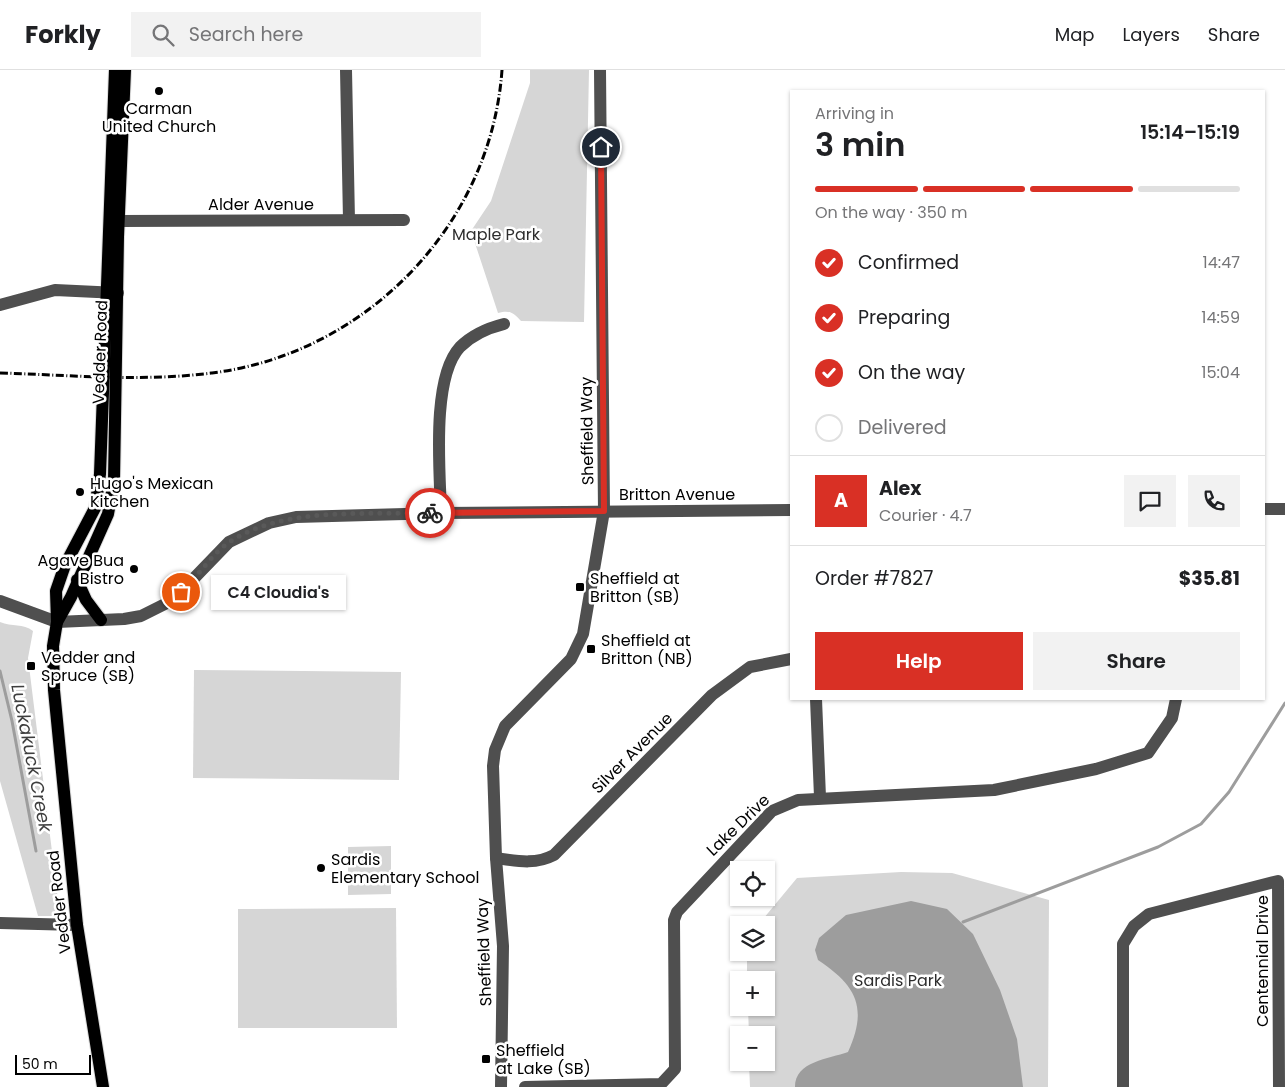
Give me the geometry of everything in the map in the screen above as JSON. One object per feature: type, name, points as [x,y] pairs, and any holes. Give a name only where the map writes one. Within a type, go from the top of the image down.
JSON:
[{"type":"main road","name":"Vedder Road","points":[[56,622],[71,597],[108,514],[114,482],[113,292],[116,70]]},
{"type":"main road","name":"Vedder Road","points":[[103,1087],[77,925],[54,690],[53,646],[56,622],[56,591],[65,565],[95,508],[100,474],[119,221],[126,70]]},
{"type":"main road","points":[[77,580],[86,600],[102,620]]},
{"type":"street","points":[[346,70],[349,220]]},
{"type":"street","name":"Sheffield Way","points":[[501,1087],[503,946],[496,858],[493,766],[495,750],[505,726],[571,659],[578,648],[583,634],[604,511],[600,70]]},
{"type":"street","name":"Alder Avenue","points":[[119,221],[404,220]]},
{"type":"street","points":[[0,306],[55,290],[113,292]]},
{"type":"street","points":[[441,513],[440,400],[445,377],[452,359],[460,347],[487,329],[504,324]]},
{"type":"street","points":[[1265,509],[1285,509]]},
{"type":"street","name":"Britton Avenue","points":[[56,622],[124,619],[153,612],[173,600],[229,542],[270,523],[296,517],[441,513],[790,510]]},
{"type":"street","points":[[0,601],[56,622]]},
{"type":"street","name":"Silver Avenue","points":[[496,858],[528,862],[543,861],[554,855],[712,695],[750,667],[790,659]]},
{"type":"street","points":[[816,700],[820,797]]},
{"type":"street","name":"Lake Drive","points":[[524,1087],[661,1084],[668,1079],[675,1069],[674,920],[677,912],[772,811],[798,800],[820,797],[994,790],[1096,769],[1148,753],[1172,718],[1176,700]]},
{"type":"street","name":"Centennial Drive","points":[[1123,1087],[1123,944],[1134,926],[1149,914],[1281,881],[1281,1061],[1279,1087]]},
{"type":"street","points":[[0,923],[77,925]]},
{"type":"green space","name":"Maple Park","points":[[530,70],[589,70],[584,322],[521,321],[511,312],[498,313],[471,231],[491,201],[530,83]]},
{"type":"green space","points":[[0,622],[25,627],[33,631],[28,658],[60,916],[38,916],[0,781]]},
{"type":"green space","points":[[194,670],[401,672],[399,780],[193,778]]},
{"type":"green space","points":[[391,846],[391,894],[348,895],[348,847]]},
{"type":"green space","name":"Sardis Park","points":[[901,872],[952,873],[1049,900],[1048,1087],[750,1087],[749,1071],[775,1071],[775,1026],[749,1026],[748,1016],[775,1016],[775,971],[747,971],[747,961],[775,961],[775,916],[765,916],[797,878]]},
{"type":"green space","points":[[396,908],[397,1028],[238,1028],[238,909]]},
{"type":"shaded area","points":[[911,901],[947,909],[973,934],[1000,990],[1017,1039],[1023,1087],[795,1087],[796,1078],[807,1066],[814,1062],[848,1052],[857,1023],[858,1010],[850,989],[842,979],[818,960],[815,950],[819,938],[846,915]]},
{"type":"waterway","name":"Luckakuck Creek","points":[[0,671],[12,721],[36,851]]},
{"type":"waterway","points":[[963,922],[1158,847],[1201,824],[1229,792],[1285,703]]},
{"type":"railway","points":[[0,373],[133,377],[186,376],[212,373],[268,361],[320,340],[368,310],[410,273],[446,229],[474,180],[493,127],[502,70]]},
{"type":"way so far","points":[[181,592],[229,542],[270,523],[296,517],[430,513]]},
{"type":"place","name":"Carman United Church","points":[[159,91]]},
{"type":"place","name":"Hugo's Mexican Kitchen","points":[[80,492]]},
{"type":"place","name":"Agave Bua Bistro","points":[[134,569]]},
{"type":"place","name":"Sheffield at Britton (SB)","points":[[580,587]]},
{"type":"place","name":"C4 Cloudia's","points":[[181,592]]},
{"type":"place","name":"Sheffield at Britton (NB)","points":[[591,649]]},
{"type":"place","name":"Vedder and Spruce (SB)","points":[[31,666]]},
{"type":"place","name":"Sardis Elementary School","points":[[321,868]]},
{"type":"place","name":"Sheffield at Lake (SB)","points":[[486,1059]]},
{"type":"route","points":[[430,513],[604,511],[601,147]]}]
